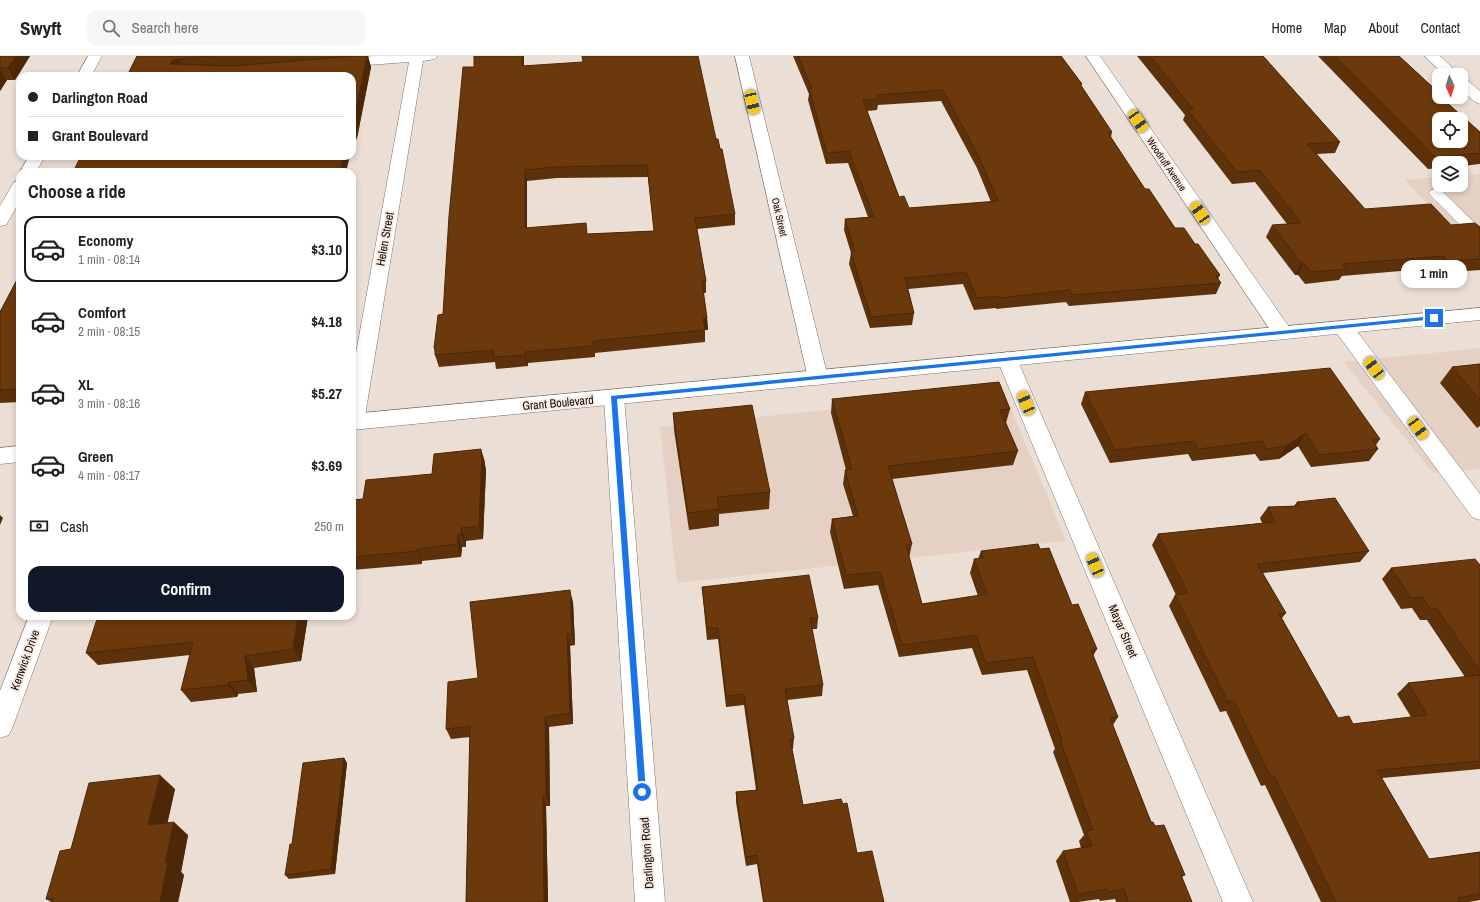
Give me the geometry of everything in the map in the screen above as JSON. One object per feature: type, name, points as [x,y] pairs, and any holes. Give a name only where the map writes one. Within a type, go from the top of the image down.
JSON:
[{"type":"street","points":[[86,72],[95,56]]},
{"type":"street","points":[[324,64],[422,56]]},
{"type":"street","name":"Helen Street","points":[[356,406],[422,56]]},
{"type":"street","name":"Oak Street","points":[[742,56],[818,378]]},
{"type":"street","name":"Woodruff Avenue","points":[[1093,56],[1282,332]]},
{"type":"street","points":[[1432,56],[1445,68]]},
{"type":"street","points":[[1468,82],[1480,99]]},
{"type":"street","points":[[0,221],[16,193]]},
{"type":"street","name":"Grant Boulevard","points":[[356,422],[1480,314]]},
{"type":"street","points":[[1343,326],[1480,511]]},
{"type":"street","name":"Mayar Street","points":[[1007,359],[1238,902]]},
{"type":"street","name":"Darlington Road","points":[[614,397],[650,902]]},
{"type":"street","points":[[0,456],[16,454]]},
{"type":"street","name":"Kenwick Drive","points":[[0,726],[40,620]]},
{"type":"lane","points":[[1436,193],[1480,237]]},
{"type":"shaded area","points":[[1480,174],[1480,260],[1405,180],[1432,178],[1432,192],[1468,192],[1468,175]]},
{"type":"shaded area","points":[[1480,348],[1480,469],[1433,473],[1344,362]]},
{"type":"shaded area","points":[[1004,392],[1066,541],[677,583],[660,427]]},
{"type":"building","points":[[0,56],[16,56],[8,68],[0,68]]},
{"type":"building","points":[[137,56],[213,56],[173,60],[170,64],[233,66],[367,56],[356,111],[356,72],[129,72]]},
{"type":"building","points":[[474,56],[522,56],[522,66],[583,62],[582,56],[698,56],[716,139],[718,139],[720,149],[722,149],[735,214],[695,218],[706,281],[702,282],[707,318],[703,319],[705,330],[593,341],[593,346],[525,352],[525,355],[493,357],[494,350],[435,355],[434,348],[438,315],[443,314],[449,216],[463,67],[474,67]],"holes":[[[647,165],[654,231],[587,234],[586,223],[525,228],[525,170],[555,167]]]},
{"type":"building","points":[[798,56],[1061,56],[1082,84],[1080,84],[1112,132],[1108,133],[1145,189],[1149,189],[1175,228],[1184,228],[1195,244],[1198,244],[1220,275],[1216,276],[1221,283],[1072,295],[1070,290],[999,298],[999,296],[977,298],[966,272],[905,278],[914,313],[871,317],[851,253],[855,252],[845,219],[874,217],[849,151],[827,153],[809,89],[812,88]],"holes":[[[943,90],[979,157],[998,201],[909,208],[904,196],[899,197],[863,100],[878,99],[877,95]]]},
{"type":"building","points":[[1150,56],[1263,56],[1340,142],[1307,144],[1365,209],[1431,204],[1451,225],[1475,223],[1480,227],[1480,259],[1448,261],[1444,256],[1342,264],[1346,269],[1311,272],[1304,263],[1301,263],[1272,225],[1301,223],[1260,170],[1237,172],[1187,109],[1193,109]]},
{"type":"building","points":[[1335,56],[1399,56],[1432,87],[1432,104],[1448,104],[1457,112],[1432,112],[1432,148],[1468,148],[1468,121],[1480,132],[1480,153],[1434,156]]},
{"type":"building","points":[[79,160],[342,160],[341,168],[75,168]]},
{"type":"building","points":[[16,282],[16,389],[0,390],[0,312]]},
{"type":"building","points":[[1480,364],[1480,400],[1452,367]]},
{"type":"building","points":[[1330,368],[1380,439],[1372,440],[1378,449],[1319,455],[1306,433],[1286,446],[1267,449],[1262,441],[1198,449],[1194,441],[1115,450],[1085,392]]},
{"type":"building","points":[[999,382],[1010,409],[1000,410],[1018,451],[888,466],[912,544],[906,545],[922,604],[987,594],[974,559],[984,558],[981,551],[1038,544],[1040,549],[1049,548],[1072,605],[1078,604],[1097,649],[1091,650],[1118,717],[1110,718],[1151,822],[1153,822],[1155,826],[1164,825],[1185,875],[1181,875],[1192,902],[1128,902],[1124,889],[1108,892],[1107,889],[1078,894],[1063,851],[1092,846],[1086,831],[1093,830],[1060,740],[1062,740],[1033,657],[986,663],[976,635],[902,645],[880,572],[846,575],[832,519],[858,516],[845,470],[852,469],[832,399]]},
{"type":"building","points":[[752,405],[770,492],[717,497],[719,509],[688,513],[673,413]]},
{"type":"building","points":[[481,449],[482,457],[479,526],[461,528],[461,534],[458,534],[457,544],[417,549],[417,551],[356,557],[356,500],[363,499],[366,480],[432,474],[434,454]]},
{"type":"building","points":[[1335,498],[1369,551],[1257,564],[1286,613],[1279,614],[1338,718],[1349,716],[1353,724],[1427,715],[1408,683],[1480,675],[1480,761],[1377,770],[1429,859],[1480,852],[1480,894],[1458,898],[1460,902],[1336,902],[1274,776],[1270,776],[1234,701],[1228,702],[1175,595],[1188,593],[1158,534],[1275,522],[1268,507],[1299,506],[1297,502]]},
{"type":"building","points":[[1475,559],[1480,565],[1480,671],[1437,609],[1431,609],[1422,597],[1411,598],[1391,568]]},
{"type":"building","points":[[809,575],[818,618],[810,618],[823,685],[785,689],[794,738],[790,739],[803,805],[841,799],[843,804],[847,803],[857,853],[872,851],[884,902],[764,902],[757,855],[746,857],[736,792],[758,790],[744,694],[726,696],[718,628],[707,628],[702,587]]},
{"type":"building","points":[[570,590],[572,634],[567,634],[570,713],[545,717],[546,796],[543,796],[544,902],[466,902],[470,726],[446,729],[448,682],[478,678],[470,602]]},
{"type":"building","points":[[97,620],[297,620],[293,649],[245,656],[248,680],[229,682],[228,685],[181,690],[193,642],[86,653]]},
{"type":"building","points":[[344,758],[331,869],[285,875],[290,844],[292,844],[303,763]]},
{"type":"building","points":[[160,775],[148,825],[174,822],[165,863],[168,862],[160,902],[52,902],[53,898],[46,899],[60,851],[71,849],[89,783]]},
{"type":"route","points":[[642,792],[614,397],[1434,318]]}]
